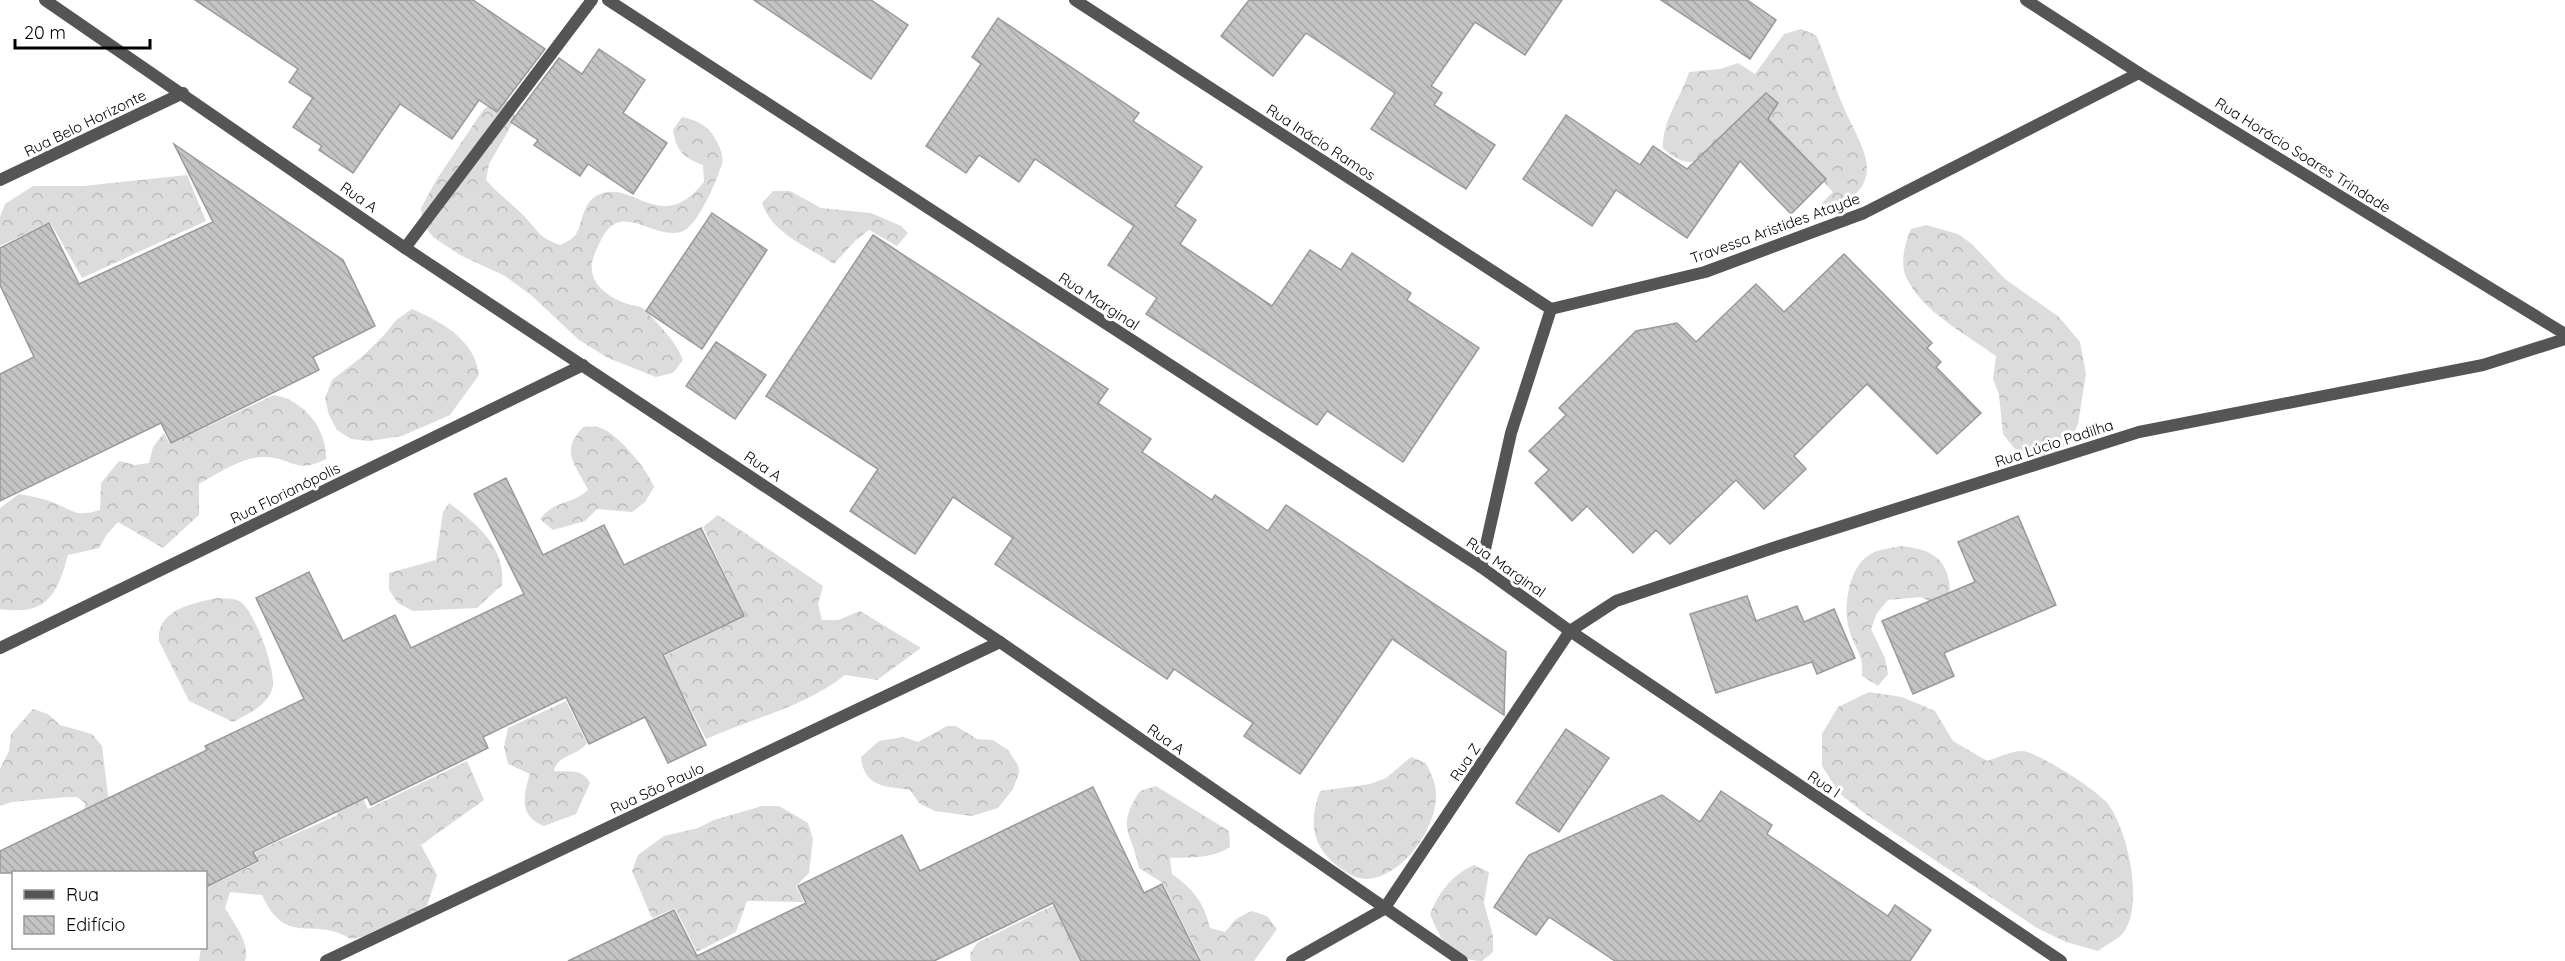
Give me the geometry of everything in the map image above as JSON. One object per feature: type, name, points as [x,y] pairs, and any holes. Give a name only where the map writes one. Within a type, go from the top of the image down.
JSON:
[{"type":"street","name":"Rua A","points":[[45,0],[405,248],[1000,642],[1462,961]]},
{"type":"street","points":[[405,248],[592,0]]},
{"type":"street","name":"Rua Marginal","points":[[608,0],[1482,567],[1570,631]]},
{"type":"street","name":"Rua Inácio Ramos","points":[[1075,0],[1551,309]]},
{"type":"street","name":"Rua Horácio Soares Trindade","points":[[2026,0],[2139,73],[2565,334]]},
{"type":"street","name":"Travessa Aristides Atayde","points":[[1551,309],[1705,272],[1864,213],[2139,73]]},
{"type":"street","name":"Rua Belo Horizonte","points":[[0,180],[183,93]]},
{"type":"street","points":[[1482,567],[1511,433],[1551,309]]},
{"type":"street","name":"Rua Lúcio Padilha","points":[[1570,631],[1616,601],[1779,546],[2139,432],[2483,365],[2565,339]]},
{"type":"street","name":"Rua Florianópolis","points":[[0,648],[583,365]]},
{"type":"street","name":"Rua Z","points":[[1384,909],[1570,631]]},
{"type":"street","name":"Rua I","points":[[1570,631],[2061,961]]},
{"type":"street","name":"Rua São Paulo","points":[[326,961],[1000,642]]},
{"type":"street","points":[[1292,961],[1384,909]]},
{"type":"green space","points":[[1801,29],[1816,35],[1841,101],[1863,149],[1867,167],[1866,177],[1857,192],[1841,202],[1821,204],[1833,192],[1760,117],[1709,156],[1700,160],[1692,162],[1680,160],[1663,148],[1669,119],[1689,72],[1720,69],[1738,63],[1755,74],[1784,34]]},
{"type":"green space","points":[[496,101],[513,102],[515,119],[489,164],[486,180],[542,236],[561,245],[575,236],[586,207],[598,195],[611,192],[623,194],[660,206],[674,205],[688,198],[704,182],[703,165],[682,153],[676,143],[673,130],[682,117],[703,125],[714,136],[721,153],[722,164],[706,202],[687,229],[670,233],[637,223],[617,223],[608,229],[592,263],[594,278],[602,290],[621,301],[644,309],[671,340],[683,360],[673,373],[656,377],[608,358],[579,340],[531,295],[505,276],[460,255],[433,237],[423,224],[421,208],[437,179],[483,110]]},
{"type":"green space","points":[[187,175],[206,221],[82,278],[50,222],[0,246],[0,217],[5,204],[33,186],[84,186]]},
{"type":"green space","points":[[773,191],[790,191],[821,208],[871,213],[901,226],[908,233],[897,246],[869,230],[856,240],[834,264],[792,239],[774,224],[762,203]]},
{"type":"green space","points":[[1926,225],[1958,234],[1972,244],[2005,279],[2059,317],[2080,342],[2086,374],[2078,424],[2071,439],[2060,450],[2045,457],[2027,457],[2014,448],[2003,434],[1999,395],[1993,379],[1996,356],[1935,313],[1914,291],[1903,267],[1905,247],[1911,229]]},
{"type":"green space","points":[[412,309],[445,326],[464,342],[476,363],[479,375],[450,415],[402,436],[369,441],[351,439],[337,430],[329,415],[325,398],[332,380],[363,356],[396,320]]},
{"type":"green space","points":[[274,395],[295,403],[312,418],[323,437],[326,459],[316,464],[300,465],[263,457],[230,467],[199,484],[199,515],[163,548],[118,522],[107,534],[99,548],[68,555],[59,581],[48,600],[29,609],[0,609],[0,508],[19,494],[36,497],[79,513],[100,510],[101,483],[119,461],[135,465],[149,463],[153,447],[164,433],[170,444]]},
{"type":"green space","points":[[583,427],[598,427],[614,436],[638,462],[654,487],[645,502],[632,512],[597,509],[585,521],[553,530],[540,519],[552,508],[588,490],[571,452],[572,444]]},
{"type":"green space","points":[[449,503],[487,537],[499,559],[502,585],[477,608],[413,611],[398,603],[389,590],[389,573],[436,560],[443,512]]},
{"type":"green space","points":[[718,515],[823,586],[818,604],[822,620],[838,620],[860,611],[921,648],[877,680],[845,675],[796,704],[706,739],[682,693],[655,705],[621,678],[744,616],[703,527]]},
{"type":"green space","points":[[1901,546],[1922,550],[1937,558],[1947,573],[1950,594],[1935,604],[1921,597],[1888,600],[1877,613],[1871,629],[1885,658],[1888,674],[1878,686],[1862,676],[1861,658],[1848,623],[1847,601],[1852,579],[1862,561],[1880,550]]},
{"type":"green space","points":[[217,598],[238,600],[248,610],[265,646],[272,672],[272,690],[269,696],[256,709],[233,722],[189,701],[159,641],[163,622],[170,615],[197,602]]},
{"type":"green space","points":[[1869,692],[1902,697],[1935,711],[1953,741],[1987,761],[2023,751],[2068,773],[2102,798],[2108,804],[2122,831],[2131,867],[2133,904],[2130,919],[2122,935],[2098,951],[2066,942],[2037,928],[1864,813],[1839,793],[1822,766],[1822,734],[1838,707]]},
{"type":"green space","points":[[566,701],[587,743],[583,748],[559,761],[554,771],[579,773],[590,783],[576,814],[544,826],[530,817],[525,804],[530,774],[508,764],[504,747],[508,728]]},
{"type":"green space","points":[[33,709],[48,714],[60,725],[92,734],[102,746],[108,795],[116,809],[83,823],[85,803],[77,797],[12,802],[0,806],[0,769],[9,751],[11,734]]},
{"type":"green space","points":[[947,726],[956,726],[977,739],[993,740],[1008,750],[1018,765],[1019,773],[1013,789],[998,808],[972,816],[935,811],[920,804],[910,790],[878,784],[867,775],[861,757],[879,741],[903,737],[918,742]]},
{"type":"green space","points":[[342,753],[368,809],[467,761],[484,800],[421,845],[437,875],[427,906],[366,936],[351,939],[337,932],[291,926],[281,921],[271,911],[262,895],[230,892],[225,908],[246,947],[245,961],[199,961],[201,949],[207,949],[207,888],[259,862],[255,852],[338,815],[314,766]]},
{"type":"green space","points":[[1411,757],[1426,763],[1436,789],[1435,806],[1424,835],[1404,861],[1379,877],[1365,879],[1349,874],[1323,852],[1318,843],[1314,814],[1320,791],[1370,784],[1386,778]]},
{"type":"green space","points":[[1156,786],[1229,831],[1230,847],[1223,851],[1201,857],[1170,858],[1172,874],[1197,897],[1210,928],[1225,932],[1236,919],[1251,911],[1267,916],[1277,929],[1254,961],[1194,961],[1200,958],[1163,883],[1139,868],[1128,830],[1128,814],[1140,791]]},
{"type":"green space","points":[[762,806],[779,806],[808,823],[813,839],[809,873],[796,886],[804,902],[747,901],[736,932],[697,952],[675,908],[653,918],[651,916],[632,871],[638,855],[664,836],[698,828],[714,820]]},
{"type":"green space","points":[[1474,865],[1489,872],[1484,903],[1493,936],[1493,952],[1482,961],[1463,957],[1448,947],[1430,914],[1447,885]]},
{"type":"green space","points":[[1054,905],[1081,961],[971,961],[970,954],[977,943]]},
{"type":"building","points":[[195,0],[473,0],[545,49],[497,112],[479,100],[452,139],[400,104],[353,173],[319,150],[322,146],[293,127],[313,98],[289,82],[298,69]]},
{"type":"building","points":[[754,0],[871,0],[908,25],[871,79]]},
{"type":"building","points":[[1249,0],[1562,0],[1525,55],[1475,22],[1431,86],[1442,93],[1434,105],[1495,145],[1466,189],[1371,129],[1395,93],[1306,33],[1273,76],[1221,36]]},
{"type":"building","points":[[1661,0],[1747,0],[1776,20],[1750,59]]},
{"type":"building","points":[[998,18],[1139,113],[1133,121],[1202,167],[1175,206],[1196,220],[1180,244],[1272,306],[1310,250],[1341,270],[1352,253],[1411,293],[1407,300],[1479,348],[1403,462],[1327,411],[1317,425],[1146,314],[1157,298],[1108,265],[1134,226],[1035,159],[1019,182],[979,155],[966,173],[926,146],[981,64],[972,57]]},
{"type":"building","points":[[599,49],[645,80],[623,113],[667,143],[633,194],[588,164],[580,176],[534,145],[538,140],[511,122],[559,58],[582,74]]},
{"type":"building","points":[[1766,93],[1778,103],[1768,119],[1826,179],[1791,214],[1740,161],[1687,238],[1616,190],[1592,226],[1523,179],[1566,115],[1640,165],[1653,146],[1687,169]]},
{"type":"building","points":[[174,144],[343,260],[375,326],[313,357],[319,370],[171,443],[161,423],[0,501],[0,374],[34,357],[0,285],[0,248],[49,223],[79,284],[213,222]]},
{"type":"building","points":[[712,213],[767,250],[702,349],[646,311]]},
{"type":"building","points":[[873,235],[1108,389],[1098,403],[1151,439],[1142,452],[1212,500],[1215,495],[1268,531],[1286,505],[1506,652],[1504,715],[1392,639],[1300,774],[1244,736],[1253,723],[1174,669],[1167,679],[995,564],[1013,538],[953,497],[915,554],[850,511],[878,469],[766,396]]},
{"type":"building","points":[[1844,254],[1932,343],[1927,348],[1941,362],[1936,367],[1981,413],[1937,454],[1867,384],[1794,456],[1806,469],[1764,509],[1736,480],[1670,544],[1656,530],[1633,553],[1587,506],[1572,521],[1535,483],[1549,470],[1529,451],[1566,415],[1559,408],[1636,331],[1677,323],[1696,342],[1756,284],[1784,312]]},
{"type":"building","points":[[716,342],[766,375],[735,419],[686,386]]},
{"type":"building","points":[[506,478],[543,555],[604,525],[624,565],[701,528],[744,616],[663,655],[706,745],[668,763],[645,717],[589,744],[566,697],[483,737],[488,748],[371,805],[367,797],[253,852],[258,861],[207,886],[207,871],[12,871],[12,873],[0,873],[0,851],[207,750],[205,746],[304,699],[256,598],[309,572],[343,641],[395,615],[411,648],[524,594],[474,494]]},
{"type":"building","points":[[2018,516],[2056,605],[1944,653],[1954,676],[1913,694],[1882,621],[1975,582],[1958,542]]},
{"type":"building","points":[[1747,596],[1756,621],[1797,606],[1804,622],[1834,609],[1855,658],[1817,674],[1812,662],[1716,693],[1690,614]]},
{"type":"building","points":[[1566,729],[1609,758],[1559,832],[1516,803]]},
{"type":"building","points":[[1093,787],[1144,893],[1162,884],[1200,961],[1081,961],[1053,903],[934,961],[568,961],[674,910],[697,956],[806,903],[798,886],[902,835],[920,871]]},
{"type":"building","points":[[1721,791],[1772,825],[1767,834],[1888,916],[1895,905],[1931,930],[1910,961],[1615,961],[1549,917],[1536,935],[1494,907],[1529,855],[1662,795],[1700,822]]}]
